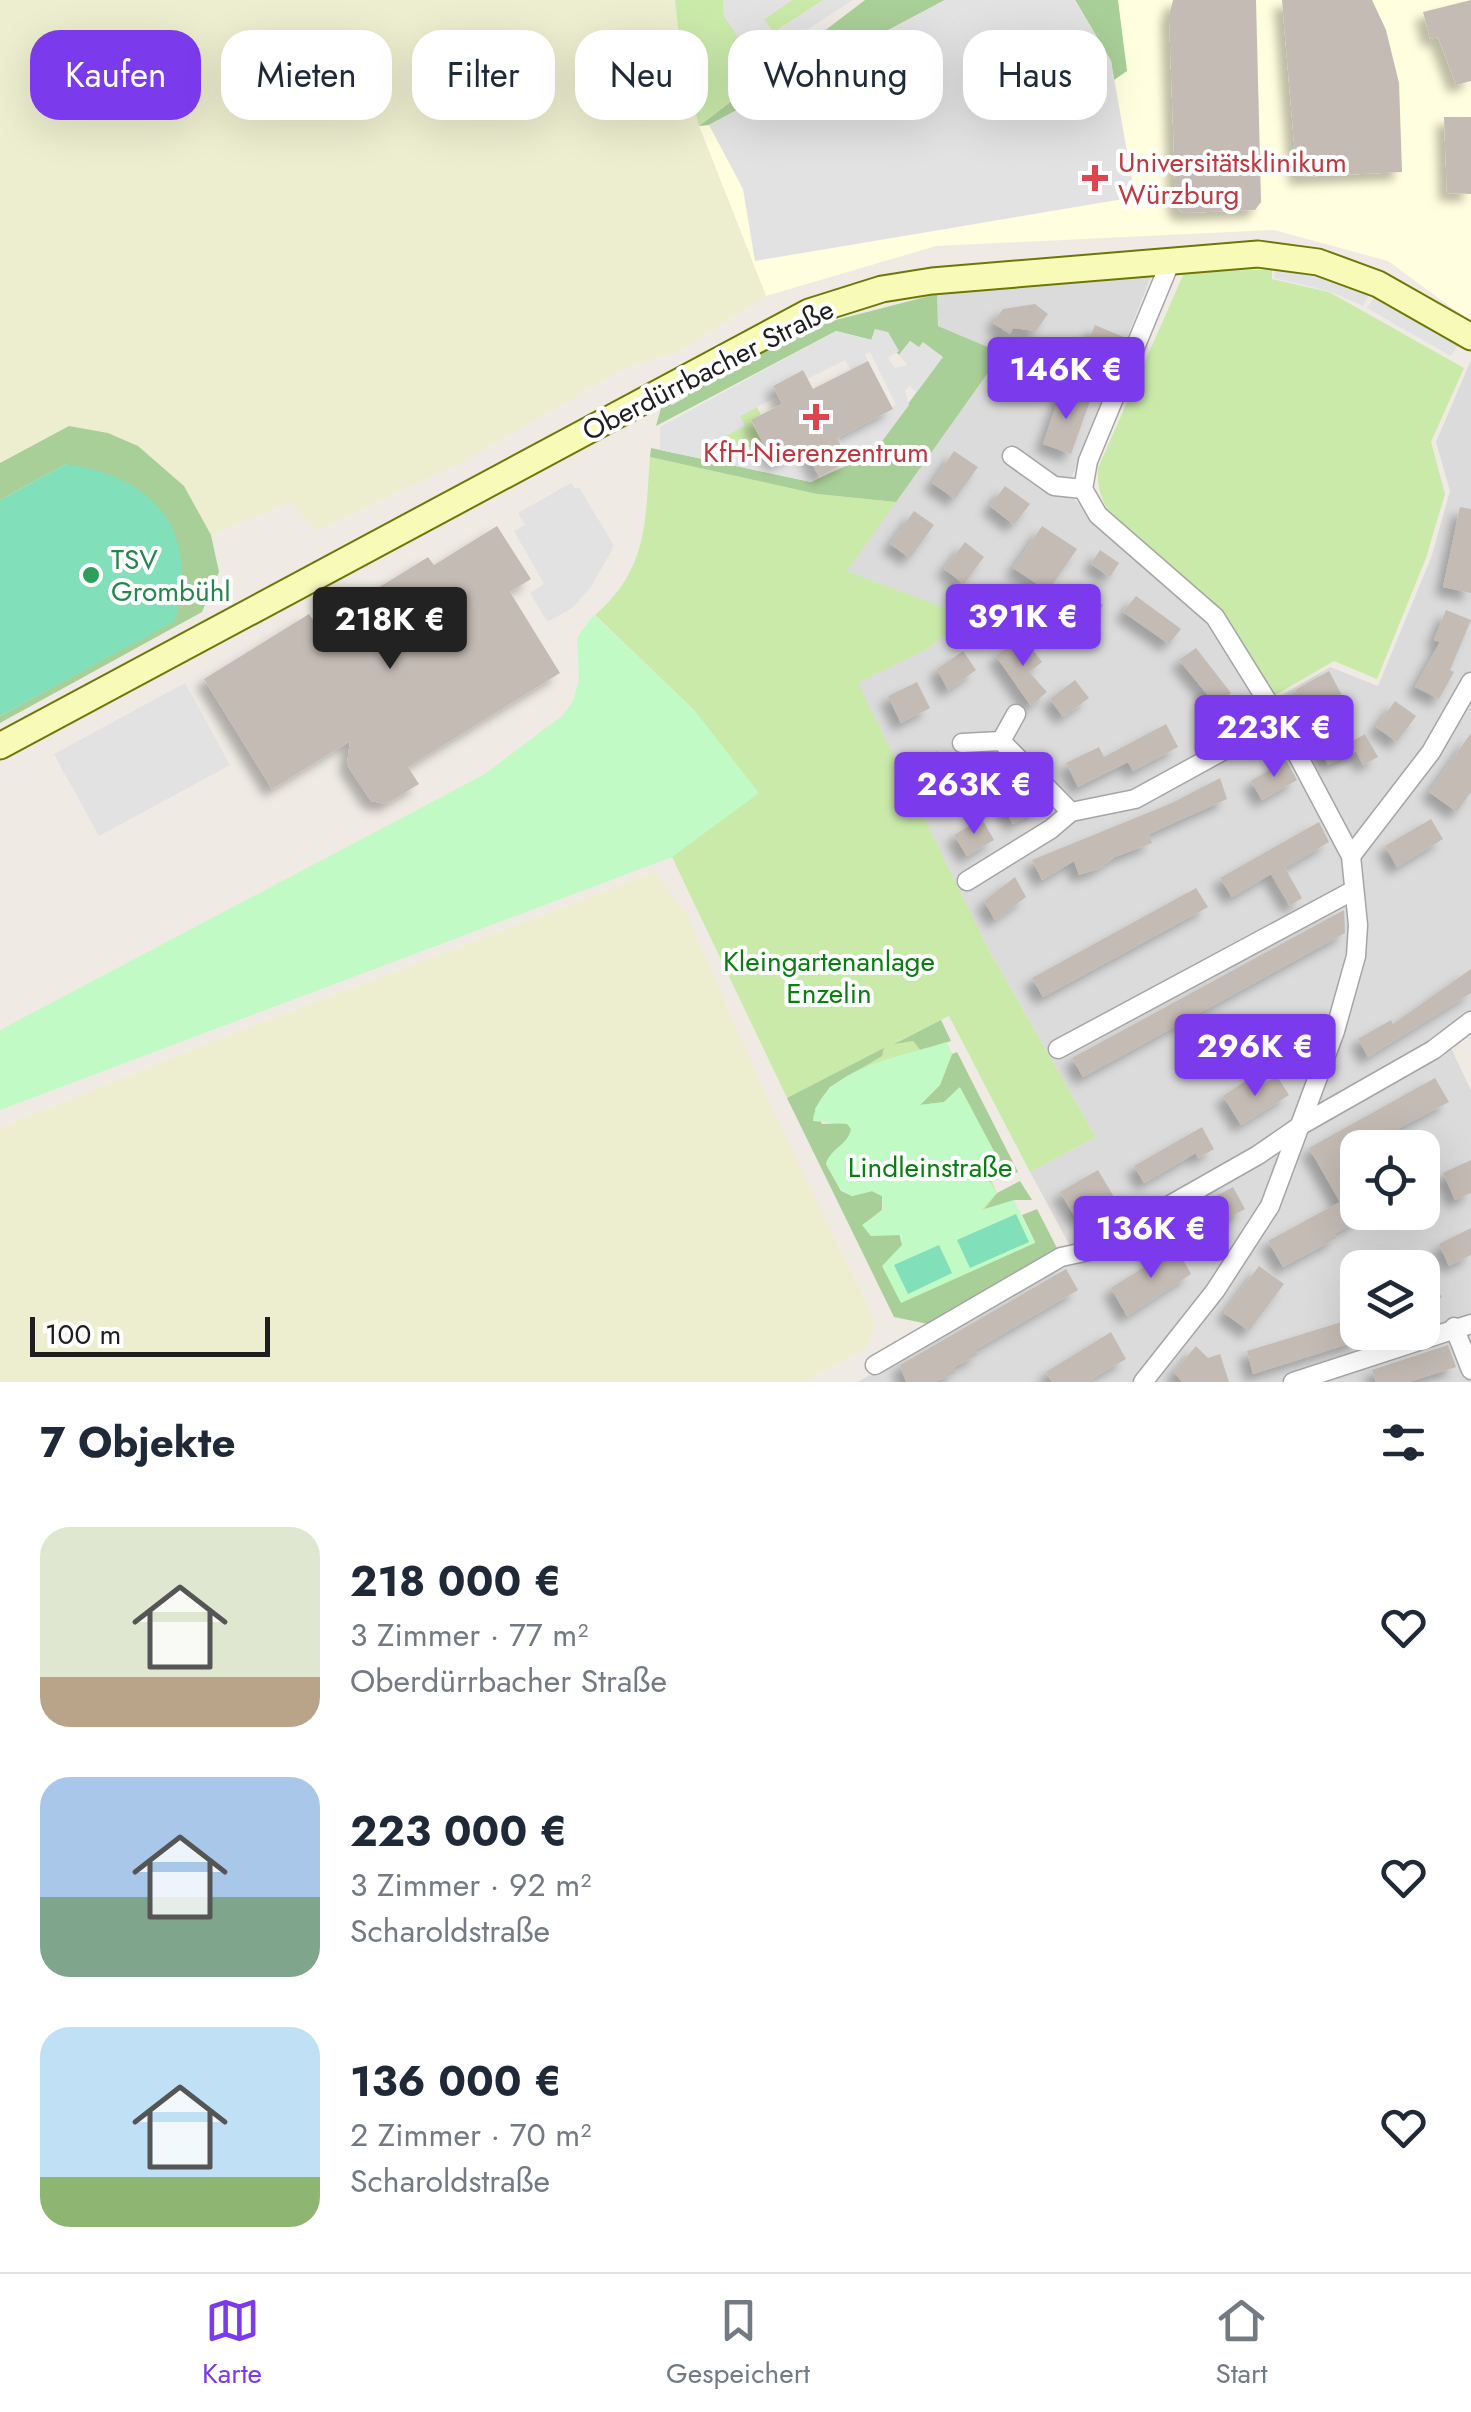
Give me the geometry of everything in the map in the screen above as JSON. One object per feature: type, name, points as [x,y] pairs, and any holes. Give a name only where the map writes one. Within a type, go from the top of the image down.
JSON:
[{"type":"street","name":"Oberdürrbacher Straße","points":[[0,746],[809,312],[882,289],[1172,258],[1258,254],[1318,262],[1416,303],[1471,337]]},
{"type":"street","points":[[1143,1382],[1215,1291],[1270,1206],[1302,1124],[1356,956],[1350,856],[1279,720],[1215,617],[1098,514],[1083,489],[1088,462],[1172,258]]},
{"type":"street","points":[[1012,456],[1054,486],[1083,489]]},
{"type":"street","points":[[1350,856],[1430,752],[1471,682]]},
{"type":"street","points":[[1001,741],[1016,714]]},
{"type":"street","points":[[967,881],[1051,829],[1070,812],[1135,799],[1279,720]]},
{"type":"street","points":[[962,743],[1001,741],[1070,812]]},
{"type":"street","points":[[1058,1049],[1354,890]]},
{"type":"street","points":[[875,1364],[1068,1254],[1089,1251],[1258,1156],[1302,1124],[1433,1050],[1471,1021]]},
{"type":"street","points":[[1293,1382],[1463,1326],[1471,1370]]},
{"type":"shaded area","points":[[0,0],[675,0],[678,30],[575,30],[575,120],[698,120],[766,296],[680,351],[627,367],[466,460],[317,531],[291,502],[211,535],[184,486],[138,446],[108,433],[69,426],[0,463]]},
{"type":"shaded area","points":[[723,0],[792,0],[764,19],[772,30],[733,30],[724,16]]},
{"type":"shaded area","points":[[823,0],[853,0],[807,30],[778,30]]},
{"type":"shaded area","name":"Universitätsklinikum Würzburg","points":[[865,0],[1471,0],[1471,322],[1388,261],[1274,230],[936,246],[766,296],[699,126],[728,104],[728,120],[943,120],[943,30],[825,30]]},
{"type":"shaded area","points":[[945,0],[1075,0],[1093,30],[963,30],[963,120],[1107,120],[1107,54],[1135,197],[755,261],[743,189],[709,125],[728,115],[728,120],[943,120],[943,30],[888,30]]},
{"type":"shaded area","points":[[1276,265],[1336,279],[1370,293],[1363,306],[1329,291],[1274,278]]},
{"type":"shaded area","points":[[1154,269],[1066,492],[1219,632],[1266,704],[1330,667],[1378,686],[1431,558],[1450,491],[1436,442],[1471,360],[1471,1018],[1447,1040],[1471,1090],[1471,1382],[858,1382],[1075,1255],[1030,1172],[1096,1137],[989,950],[857,683],[929,648],[966,616],[846,571],[1002,353],[938,326],[937,294]]},
{"type":"shaded area","points":[[1375,296],[1459,344],[1451,356],[1367,308]]},
{"type":"shaded area","points":[[875,329],[888,332],[899,351],[888,358],[895,368],[907,365],[899,355],[910,341],[919,347],[923,342],[943,357],[917,392],[909,386],[905,391],[909,405],[866,463],[852,463],[839,437],[896,405],[870,352],[865,354],[868,361],[851,370],[845,360],[807,379],[803,370],[773,385],[778,396],[740,416],[745,426],[719,439],[757,449],[755,460],[774,464],[807,453],[819,477],[811,482],[660,450],[660,427],[836,331],[871,340]]},
{"type":"shaded area","points":[[571,483],[575,489],[579,487],[614,546],[591,587],[572,608],[547,622],[530,593],[544,584],[514,531],[525,525],[518,513]]},
{"type":"shaded area","points":[[185,683],[230,765],[99,836],[54,754]]},
{"type":"shaded area","points":[[655,872],[687,915],[773,1112],[866,1301],[875,1327],[865,1349],[803,1382],[0,1382],[0,1128],[211,1042]]},
{"type":"green space","points":[[675,0],[723,0],[724,16],[736,30],[728,30],[728,104],[708,119],[708,30],[678,30]]},
{"type":"green space","points":[[792,0],[823,0],[778,30],[771,30],[763,20]]},
{"type":"green space","points":[[865,0],[945,0],[888,30],[825,30]]},
{"type":"green space","points":[[1075,0],[1118,0],[1127,71],[1114,80],[1107,54],[1107,30],[1093,30]]},
{"type":"green space","points":[[728,104],[728,115],[699,126]]},
{"type":"green space","points":[[1272,269],[1272,279],[1329,292],[1464,368],[1431,442],[1445,494],[1426,558],[1377,679],[1334,661],[1272,697],[1227,620],[1203,595],[1142,548],[1109,512],[1100,492],[1098,468],[1184,273]]},
{"type":"green space","points":[[937,294],[938,326],[1002,353],[896,502],[817,494],[650,457],[651,448],[811,482],[852,463],[866,462],[942,357],[923,343],[919,348],[910,341],[899,355],[875,329],[872,340],[836,331],[656,426],[661,408],[668,401],[672,405],[688,396],[686,391],[801,329]]},
{"type":"green space","points":[[757,407],[761,415],[751,421],[774,464],[754,460],[756,449],[702,436],[699,447],[685,444],[713,429],[744,425],[739,416]]},
{"type":"green space","points":[[69,426],[108,433],[138,446],[184,486],[211,535],[219,572],[202,612],[0,723],[0,716],[175,620],[66,464],[0,500],[0,463]]},
{"type":"green space","name":"Kleingartenanlage Enzelin","points":[[650,457],[817,494],[896,502],[847,571],[967,616],[929,648],[858,683],[989,950],[1096,1137],[1030,1172],[949,1016],[897,1042],[913,1041],[921,1051],[946,1042],[952,1054],[945,1075],[997,1193],[982,1212],[843,1077],[881,1056],[884,1050],[787,1098],[672,857],[695,838],[695,711],[595,615],[612,598],[634,562],[644,524]]},
{"type":"green space","name":"TSV Grombühl","points":[[66,464],[124,481],[146,495],[163,513],[175,534],[181,559],[175,621],[0,716],[0,500]]},
{"type":"green space","points":[[594,615],[695,711],[759,793],[672,857],[0,1110],[0,1030],[485,774],[563,715],[573,701],[579,680],[577,637]]},
{"type":"green space","points":[[941,1020],[951,1041],[921,1051],[913,1041],[894,1044]]},
{"type":"green space","name":"Lindleinstraße","points":[[946,1042],[952,1054],[940,1085],[920,1105],[944,1102],[960,1087],[996,1155],[986,1177],[997,1193],[981,1210],[1014,1200],[1035,1243],[901,1303],[882,1266],[902,1245],[902,1235],[871,1236],[862,1225],[883,1210],[882,1196],[872,1191],[852,1196],[841,1190],[826,1164],[851,1129],[847,1124],[813,1121],[819,1103],[847,1076],[887,1059]]},
{"type":"green space","points":[[884,1048],[882,1056],[830,1087],[815,1109],[822,1124],[848,1123],[852,1130],[826,1164],[841,1191],[852,1196],[872,1191],[882,1196],[882,1210],[863,1225],[871,1236],[899,1232],[902,1245],[1035,1242],[1022,1215],[1037,1209],[1059,1252],[928,1324],[894,1317],[787,1098]]},
{"type":"green space","points":[[957,1052],[1018,1172],[990,1182],[986,1177],[996,1155],[959,1088],[944,1102],[920,1105],[940,1085],[952,1054]]},
{"type":"green space","points":[[1020,1181],[1032,1200],[1015,1200],[982,1212],[997,1193]]},
{"type":"green space","points":[[1016,1214],[1029,1242],[970,1268],[957,1240]]},
{"type":"green space","points":[[939,1245],[952,1273],[908,1294],[894,1265]]},
{"type":"building","points":[[1173,0],[1256,0],[1261,202],[1255,210],[1183,213],[1176,207],[1169,16]]},
{"type":"building","points":[[1282,0],[1372,0],[1386,30],[1399,83],[1402,172],[1297,177]]},
{"type":"building","points":[[1471,0],[1471,81],[1456,85],[1438,37],[1430,39],[1423,12]]},
{"type":"building","points":[[1444,117],[1471,117],[1471,194],[1447,193]]},
{"type":"building","points":[[1035,304],[1048,314],[1036,331],[1013,328],[1010,334],[993,323],[1003,309]]},
{"type":"building","points":[[1095,325],[1126,338],[1111,373],[1080,360]]},
{"type":"building","name":"KfH-Nierenzentrum","points":[[868,361],[893,409],[837,438],[849,461],[819,477],[804,448],[774,464],[751,420],[782,404],[773,386],[803,370],[813,389]]},
{"type":"building","points":[[1061,391],[1090,401],[1071,454],[1043,444]]},
{"type":"building","points":[[954,451],[978,467],[955,499],[932,483]]},
{"type":"building","points":[[1005,486],[1030,504],[1014,525],[990,506]]},
{"type":"building","points":[[1460,507],[1471,509],[1471,593],[1443,587]]},
{"type":"building","points":[[914,511],[934,525],[910,558],[890,544]]},
{"type":"building","points":[[497,526],[531,579],[510,592],[560,673],[408,767],[419,784],[386,804],[371,801],[347,765],[350,741],[272,789],[204,679],[309,614],[317,626],[428,557],[434,565]]},
{"type":"building","points":[[1042,526],[1077,549],[1048,591],[1013,568]]},
{"type":"building","points":[[965,542],[984,557],[964,584],[944,569]]},
{"type":"building","points":[[1100,550],[1119,563],[1110,577],[1091,564]]},
{"type":"building","points":[[1083,592],[1103,605],[1088,628],[1076,621],[1066,637],[1051,627],[1064,607],[1071,612]]},
{"type":"building","points":[[1136,596],[1181,629],[1169,644],[1123,612]]},
{"type":"building","points":[[1446,610],[1471,620],[1450,670],[1454,672],[1439,699],[1415,687],[1440,642],[1434,640]]},
{"type":"building","points":[[1022,636],[1042,662],[1029,672],[1047,692],[1031,706],[996,656]]},
{"type":"building","points":[[1196,648],[1231,693],[1216,705],[1179,660]]},
{"type":"building","points":[[963,651],[976,670],[948,690],[937,669]]},
{"type":"building","points":[[1329,671],[1346,703],[1312,722],[1295,690]]},
{"type":"building","points":[[1075,680],[1089,698],[1063,717],[1050,699]]},
{"type":"building","points":[[917,682],[930,708],[901,723],[888,696]]},
{"type":"building","points":[[1395,701],[1416,716],[1397,742],[1376,727]]},
{"type":"building","points":[[1166,724],[1178,747],[1133,771],[1128,762],[1078,787],[1066,763],[1099,747],[1104,757]]},
{"type":"building","points":[[1347,733],[1351,742],[1365,734],[1378,757],[1363,765],[1356,751],[1328,765],[1319,747]]},
{"type":"building","points":[[1471,733],[1471,792],[1457,812],[1429,792]]},
{"type":"building","points":[[937,751],[945,763],[954,752],[972,763],[947,792],[932,780],[928,782],[916,764]]},
{"type":"building","points":[[1286,760],[1297,780],[1262,800],[1251,781]]},
{"type":"building","points":[[1220,778],[1227,799],[1149,834],[1152,843],[1079,875],[1074,861],[1042,880],[1032,860],[1172,803]]},
{"type":"building","points":[[1028,788],[1040,809],[1013,824],[1001,803]]},
{"type":"building","points":[[982,819],[994,840],[967,856],[954,835]]},
{"type":"building","points":[[1431,819],[1443,839],[1397,867],[1385,846]]},
{"type":"building","points":[[1319,822],[1329,842],[1285,868],[1302,898],[1290,906],[1271,874],[1232,897],[1220,878]]},
{"type":"building","points":[[1015,877],[1026,897],[995,920],[984,901]]},
{"type":"building","points":[[1196,888],[1208,907],[1043,997],[1032,978]]},
{"type":"building","points":[[1344,910],[1345,933],[1083,1077],[1072,1058]]},
{"type":"building","points":[[1471,969],[1471,993],[1368,1057],[1358,1039],[1391,1020],[1393,1024]]},
{"type":"building","points":[[1277,1076],[1289,1095],[1241,1125],[1223,1096],[1247,1080],[1253,1090]]},
{"type":"building","points":[[1435,1078],[1449,1102],[1396,1130],[1341,1130]]},
{"type":"building","points":[[1202,1127],[1214,1149],[1198,1158],[1196,1153],[1144,1183],[1134,1166]]},
{"type":"building","points":[[1340,1131],[1340,1202],[1309,1148]]},
{"type":"building","points":[[1471,1160],[1471,1193],[1455,1200],[1443,1173]]},
{"type":"building","points":[[1098,1170],[1114,1197],[1076,1219],[1060,1192]]},
{"type":"building","points":[[1233,1187],[1245,1209],[1195,1236],[1182,1214]]},
{"type":"building","points":[[1340,1202],[1341,1230],[1334,1234],[1337,1238],[1283,1267],[1268,1241]]},
{"type":"building","points":[[1471,1228],[1471,1255],[1449,1266],[1439,1244]]},
{"type":"building","points":[[1176,1247],[1191,1274],[1127,1316],[1111,1288]]},
{"type":"building","points":[[1259,1266],[1284,1284],[1249,1331],[1224,1313]]},
{"type":"building","points":[[1066,1269],[1078,1290],[975,1350],[978,1355],[954,1367],[956,1373],[935,1382],[906,1382],[900,1365]]},
{"type":"building","points":[[1340,1323],[1340,1347],[1253,1374],[1247,1351]]},
{"type":"building","points":[[1111,1332],[1126,1359],[1093,1378],[1095,1382],[1052,1382],[1046,1372]]},
{"type":"building","points":[[1448,1345],[1456,1367],[1409,1382],[1376,1382],[1372,1370]]},
{"type":"building","points":[[1196,1346],[1208,1358],[1220,1354],[1229,1382],[1182,1382],[1174,1372]]},
{"type":"place","name":"Universitätsklinikum Würzburg","points":[[1095,178]]},
{"type":"place","name":"KfH-Nierenzentrum","points":[[816,417]]},
{"type":"place","name":"TSV Grombühl","points":[[91,575]]}]
